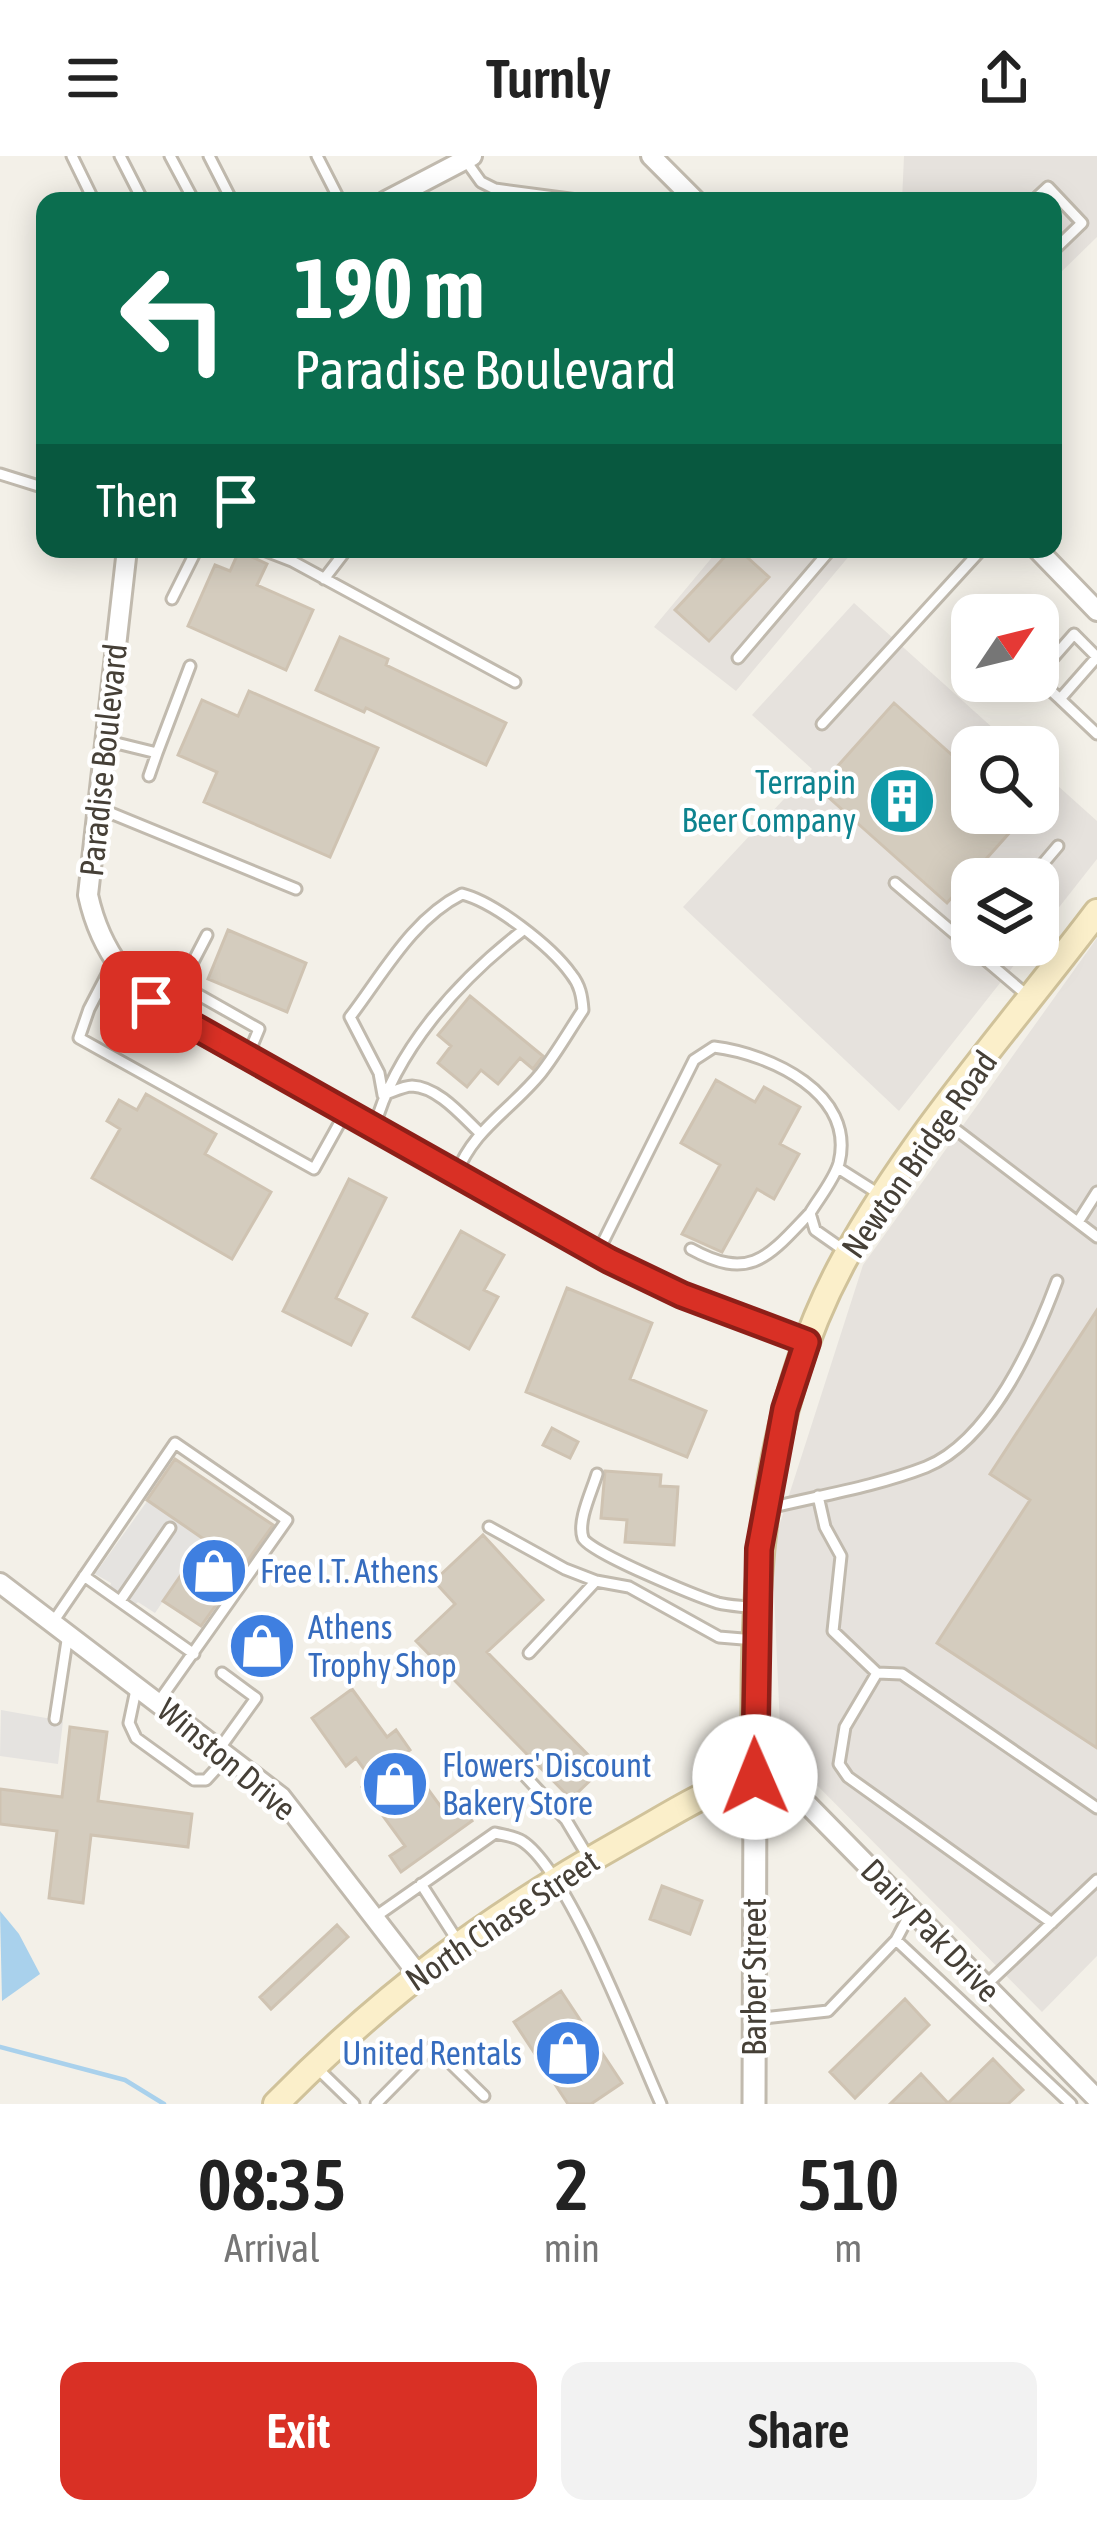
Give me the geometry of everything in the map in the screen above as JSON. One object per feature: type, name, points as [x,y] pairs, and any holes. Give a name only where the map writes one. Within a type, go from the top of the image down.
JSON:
[{"type":"main road","name":"Newton Bridge Road","points":[[755,1777],[755,1607],[765,1508],[785,1409],[807,1342],[882,1196],[1097,912]]},
{"type":"main road","name":"North Chase Street","points":[[276,2104],[417,1973],[459,1942],[590,1860],[719,1789],[755,1777]]},
{"type":"street","points":[[402,192],[466,157]]},
{"type":"street","points":[[662,160],[689,192]]},
{"type":"street","name":"Paradise Boulevard","points":[[126,558],[88,895],[94,925],[126,979],[167,1012],[597,1254],[682,1295],[807,1342]]},
{"type":"street","points":[[1046,558],[1097,610]]},
{"type":"street","name":"Winston Drive","points":[[0,1583],[225,1751],[298,1816],[417,1973]]},
{"type":"street","name":"Dairy Pak Drive","points":[[755,1777],[781,1784],[807,1804],[1097,2099]]},
{"type":"street","name":"Barber Street","points":[[754,2104],[755,1777]]},
{"type":"lane","points":[[72,156],[90,192]]},
{"type":"lane","points":[[120,156],[138,192]]},
{"type":"lane","points":[[170,156],[189,192]]},
{"type":"lane","points":[[209,156],[227,192]]},
{"type":"lane","points":[[317,156],[335,192]]},
{"type":"lane","points":[[466,157],[481,182],[518,192]]},
{"type":"lane","points":[[1062,202],[1082,223],[1062,242]]},
{"type":"lane","points":[[0,474],[36,485]]},
{"type":"lane","points":[[172,599],[192,558]]},
{"type":"lane","points":[[280,558],[515,682]]},
{"type":"lane","points":[[324,579],[340,558]]},
{"type":"lane","points":[[738,658],[823,558]]},
{"type":"lane","points":[[822,724],[974,558]]},
{"type":"lane","points":[[1059,652],[1074,634],[1097,657],[1060,699],[1097,734]]},
{"type":"lane","points":[[149,776],[190,666]]},
{"type":"lane","points":[[104,740],[157,753]]},
{"type":"lane","points":[[96,806],[296,889]]},
{"type":"lane","points":[[1048,858],[1058,846]]},
{"type":"lane","points":[[896,883],[951,929]]},
{"type":"lane","points":[[383,1095],[379,1073],[350,1017],[424,920],[463,894],[482,899],[572,974],[583,1010],[539,1076],[479,1132],[456,1175]]},
{"type":"lane","points":[[374,1129],[383,1095],[460,987],[522,931]]},
{"type":"lane","points":[[167,1012],[207,935]]},
{"type":"lane","points":[[114,961],[80,1038],[314,1169],[345,1113]]},
{"type":"lane","points":[[994,966],[1031,999]]},
{"type":"lane","points":[[182,986],[259,1029],[247,1058]]},
{"type":"lane","points":[[597,1254],[694,1060],[714,1047],[770,1061],[818,1092],[838,1119],[842,1137],[838,1168],[810,1213],[762,1260],[741,1267],[691,1250]]},
{"type":"lane","points":[[383,1095],[411,1086],[421,1088],[443,1099],[479,1132]]},
{"type":"lane","points":[[938,1117],[1097,1237]]},
{"type":"lane","points":[[838,1168],[882,1196]]},
{"type":"lane","points":[[1078,1222],[1097,1192]]},
{"type":"lane","points":[[810,1213],[815,1230],[849,1253]]},
{"type":"lane","points":[[765,1508],[928,1466],[955,1450],[992,1407],[1034,1344],[1057,1282]]},
{"type":"lane","points":[[55,1719],[60,1628],[84,1576],[175,1443],[287,1520],[159,1701]]},
{"type":"lane","points":[[597,1474],[582,1536],[587,1544],[610,1559],[691,1593],[721,1604],[755,1607]]},
{"type":"lane","points":[[818,1496],[825,1527],[841,1556],[833,1631],[877,1673],[902,1674],[1097,1808]]},
{"type":"lane","points":[[489,1527],[596,1581],[628,1587],[719,1637],[755,1640]]},
{"type":"lane","points":[[120,1601],[170,1528]]},
{"type":"lane","points":[[84,1576],[194,1654]]},
{"type":"lane","points":[[530,1653],[596,1581]]},
{"type":"lane","points":[[137,1685],[129,1723],[136,1738],[194,1780],[206,1780],[256,1698],[222,1673]]},
{"type":"lane","points":[[877,1673],[845,1727],[838,1763],[848,1777],[1052,1923]]},
{"type":"lane","points":[[526,1777],[566,1820],[590,1860]]},
{"type":"lane","points":[[375,1917],[495,1833],[521,1840],[556,1880],[576,1916],[661,2104]]},
{"type":"lane","points":[[986,1985],[1097,1880]]},
{"type":"lane","points":[[421,1884],[459,1942]]},
{"type":"lane","points":[[754,2019],[828,2011],[896,1940],[912,1910]]},
{"type":"lane","points":[[896,1940],[1071,2104]]},
{"type":"lane","points":[[1003,2038],[1021,2021]]},
{"type":"lane","points":[[376,2104],[433,2046],[484,2096]]},
{"type":"lane","points":[[314,2066],[354,2104]]},
{"type":"shaded area","points":[[904,156],[1097,156],[1097,237],[1062,271],[1062,192],[902,192]]},
{"type":"shaded area","points":[[712,558],[847,558],[736,691],[654,627]]},
{"type":"shaded area","points":[[854,603],[951,690],[951,702],[964,702],[991,726],[951,726],[951,834],[1059,834],[1059,787],[1097,821],[1097,859],[1059,907],[1059,858],[951,858],[951,966],[1013,966],[899,1111],[683,907],[812,769],[752,715]]},
{"type":"shaded area","points":[[1097,938],[1097,1956],[1042,2012],[781,1749],[772,1548],[863,1265]]},
{"type":"shaded area","points":[[148,1500],[204,1540],[155,1613],[138,1602],[131,1608],[108,1593],[111,1583],[95,1574]]},
{"type":"shaded area","points":[[1,1710],[63,1721],[58,1764],[0,1756]]},
{"type":"water","points":[[0,1911],[19,1934],[40,1974],[2,2001]]},
{"type":"building","points":[[236,558],[267,564],[257,585],[313,610],[286,670],[188,626],[215,565],[230,571]]},
{"type":"building","points":[[724,558],[748,558],[769,577],[709,641],[675,610]]},
{"type":"building","points":[[340,637],[388,659],[386,665],[506,723],[486,765],[366,708],[364,712],[316,690]]},
{"type":"building","points":[[249,691],[378,748],[330,857],[204,802],[217,772],[178,755],[202,700],[238,716]]},
{"type":"building","name":"Terrapin Beer Company","points":[[894,703],[951,754],[951,834],[1008,834],[987,858],[951,858],[947,903],[818,788]]},
{"type":"building","points":[[228,930],[306,963],[287,1012],[208,979]]},
{"type":"building","points":[[470,996],[543,1056],[533,1069],[520,1058],[498,1084],[481,1070],[467,1087],[438,1063],[451,1046],[438,1035]]},
{"type":"building","points":[[716,1080],[755,1102],[764,1087],[800,1107],[780,1144],[799,1154],[774,1199],[757,1189],[722,1252],[682,1234],[720,1165],[681,1143]]},
{"type":"building","points":[[146,1094],[216,1134],[205,1154],[271,1192],[232,1259],[92,1178],[120,1129],[107,1121],[119,1100],[137,1110]]},
{"type":"building","points":[[349,1179],[386,1198],[336,1298],[367,1314],[351,1345],[283,1311]]},
{"type":"building","points":[[461,1231],[504,1255],[484,1290],[498,1297],[469,1349],[413,1317]]},
{"type":"building","points":[[567,1288],[652,1323],[630,1379],[706,1411],[687,1457],[526,1392]]},
{"type":"building","points":[[1097,1310],[1097,1748],[937,1643],[1030,1500],[990,1474]]},
{"type":"building","points":[[552,1428],[578,1442],[570,1458],[543,1445]]},
{"type":"building","name":"Free I.T. Athens","points":[[175,1459],[273,1525],[201,1626],[163,1601],[205,1540],[147,1500]]},
{"type":"building","points":[[605,1471],[661,1475],[660,1486],[678,1487],[674,1545],[625,1542],[627,1520],[601,1518]]},
{"type":"building","points":[[483,1535],[543,1600],[487,1652],[602,1769],[571,1799],[416,1641],[455,1604],[434,1581]]},
{"type":"building","name":"Athens Trophy Shop","points":[[263,1618],[287,1634],[261,1673],[238,1658]]},
{"type":"building","name":"Flowers' Discount Bakery Store","points":[[352,1689],[387,1737],[396,1730],[410,1750],[403,1755],[441,1807],[454,1797],[472,1821],[401,1872],[390,1856],[405,1846],[362,1787],[372,1780],[356,1758],[346,1766],[312,1718]]},
{"type":"building","points":[[70,1727],[107,1732],[98,1801],[192,1814],[188,1847],[91,1835],[83,1903],[49,1898],[57,1831],[0,1824],[0,1789],[62,1797]]},
{"type":"building","points":[[662,1886],[702,1901],[690,1934],[650,1919]]},
{"type":"building","points":[[337,1925],[348,1937],[271,2009],[260,1997]]},
{"type":"building","name":"United Rentals","points":[[561,1991],[622,2083],[591,2104],[568,2104],[514,2022]]},
{"type":"building","points":[[905,1999],[929,2025],[855,2098],[830,2072]]},
{"type":"building","points":[[993,2059],[1023,2090],[1008,2104],[890,2104],[921,2074],[948,2103]]},
{"type":"waterway","points":[[0,2047],[125,2080],[164,2104]]},
{"type":"place","name":"Terrapin Beer Company","points":[[902,801]]},
{"type":"place","name":"Free I.T. Athens","points":[[214,1571]]},
{"type":"place","name":"Athens Trophy Shop","points":[[262,1646]]},
{"type":"place","name":"Flowers' Discount Bakery Store","points":[[395,1784]]},
{"type":"place","name":"United Rentals","points":[[568,2053]]},
{"type":"route","points":[[151,1002],[609,1260],[682,1295],[807,1342],[785,1409],[759,1549],[755,1777]]}]
